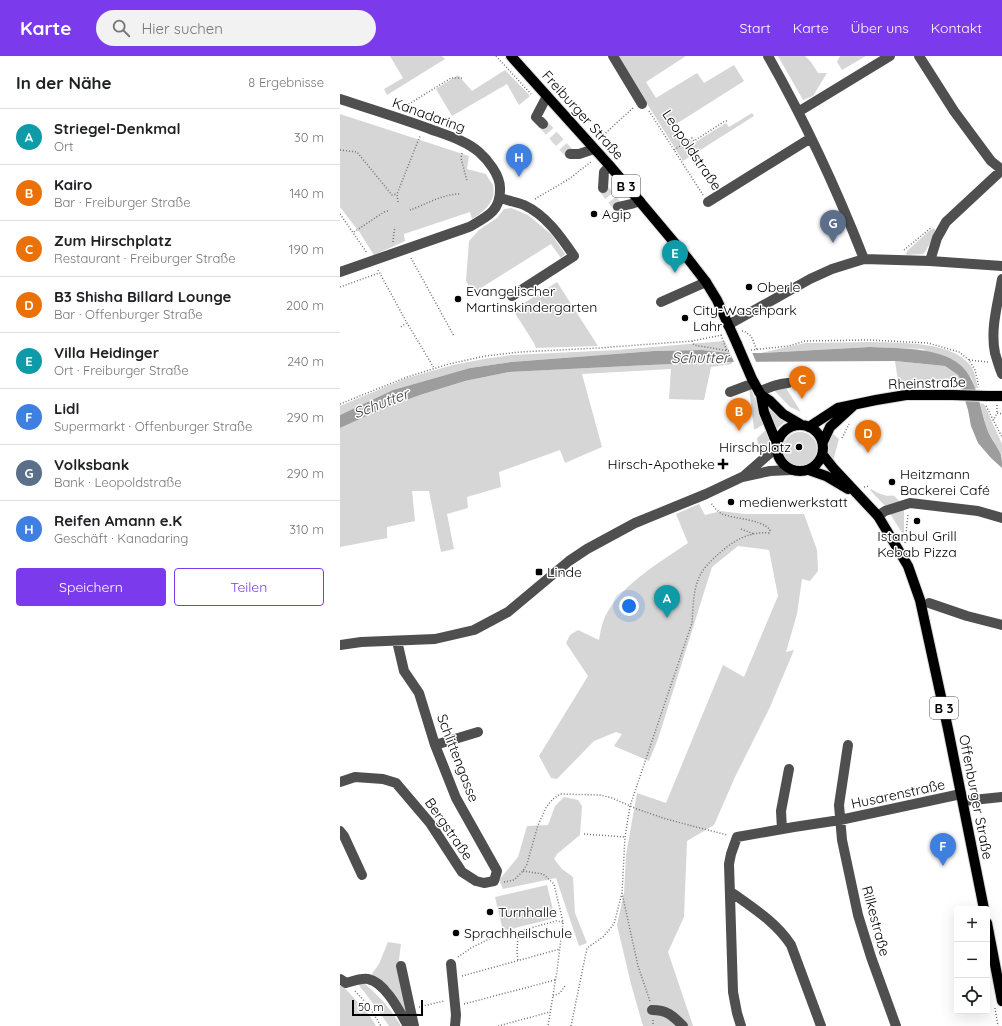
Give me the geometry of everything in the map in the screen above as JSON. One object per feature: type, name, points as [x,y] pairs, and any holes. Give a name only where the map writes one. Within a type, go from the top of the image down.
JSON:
[{"type":"main road","name":"Freiburger Straße","points":[[511,56],[547,96],[596,144],[610,166],[706,282],[717,300],[736,347],[760,393],[764,412],[777,446]]},
{"type":"main road","name":"Freiburger Straße","points":[[760,393],[787,417],[804,425]]},
{"type":"main road","name":"Rheinstraße","points":[[804,425],[838,408],[906,395],[1002,396]]},
{"type":"main road","name":"Rheinstraße","points":[[823,442],[830,427],[854,405]]},
{"type":"main road","name":"B 3","points":[[804,425],[815,430],[820,435],[823,442]]},
{"type":"main road","points":[[777,446],[780,436],[785,430],[792,426],[804,425]]},
{"type":"main road","points":[[809,470],[815,466],[823,455],[823,442]]},
{"type":"main road","name":"B 3","points":[[777,446],[780,461],[785,466],[791,470],[800,472],[809,470]]},
{"type":"main road","name":"Offenburger Straße","points":[[823,455],[834,469],[861,491],[908,566],[918,594],[948,729],[983,906]]},
{"type":"main road","name":"Offenburger Straße","points":[[809,470],[861,491]]},
{"type":"main road","points":[[990,939],[1002,1001]]},
{"type":"street","name":"Leopoldstraße","points":[[613,56],[642,104]]},
{"type":"street","points":[[768,56],[798,112],[851,225],[864,259]]},
{"type":"street","points":[[798,112],[890,56]]},
{"type":"street","points":[[919,56],[954,111],[991,161],[1002,170],[946,222],[937,238],[930,261]]},
{"type":"street","points":[[543,124],[536,117],[547,96]]},
{"type":"street","name":"Kanadaring","points":[[340,99],[396,116],[466,143],[478,151],[488,161],[500,183],[501,198]]},
{"type":"street","name":"Leopoldstraße","points":[[708,202],[810,138]]},
{"type":"street","points":[[570,154],[579,154],[596,144]]},
{"type":"street","points":[[603,188],[604,172],[610,166]]},
{"type":"street","points":[[340,272],[469,227],[488,217],[494,211],[501,198],[525,205],[540,216],[557,231],[574,256],[512,296]]},
{"type":"street","points":[[618,207],[640,201]]},
{"type":"street","points":[[728,325],[810,279],[832,269],[864,259],[930,261],[1002,266]]},
{"type":"street","points":[[1002,279],[994,324],[994,342],[1002,374]]},
{"type":"street","points":[[661,302],[706,282]]},
{"type":"street","points":[[730,392],[753,381]]},
{"type":"street","points":[[760,393],[768,388],[788,383]]},
{"type":"street","points":[[742,477],[777,446]]},
{"type":"street","points":[[340,645],[361,642],[435,639],[474,630],[508,612],[564,565],[587,549],[635,522],[706,494],[742,477],[770,471],[791,470]]},
{"type":"street","points":[[878,516],[885,511],[910,503],[978,511],[1002,518]]},
{"type":"street","points":[[929,603],[967,616],[1002,625]]},
{"type":"street","name":"Schlittengasse","points":[[397,641],[404,671],[419,693],[435,744],[456,798],[497,871],[494,881]]},
{"type":"street","points":[[435,744],[478,732]]},
{"type":"street","name":"Husarenstraße","points":[[840,820],[839,805],[848,745]]},
{"type":"street","points":[[782,829],[781,811],[789,769]]},
{"type":"street","name":"Bergstraße","points":[[340,782],[355,777],[383,779],[396,783],[430,822],[462,872],[476,881],[484,883],[494,881]]},
{"type":"street","name":"Husarenstraße","points":[[738,838],[962,798],[1002,798]]},
{"type":"street","name":"Rilkestraße","points":[[840,820],[842,840],[858,915],[870,957],[896,1026]]},
{"type":"street","points":[[340,831],[344,836],[362,875]]},
{"type":"street","points":[[738,838],[731,854],[730,864],[733,992],[741,1026]]},
{"type":"street","points":[[731,892],[777,927],[791,945],[821,1026]]},
{"type":"street","points":[[451,964],[455,1026]]},
{"type":"street","points":[[401,966],[414,1026]]},
{"type":"street","points":[[343,981],[366,978],[377,983],[387,993],[408,1026]]},
{"type":"street","points":[[652,1010],[659,1010],[671,1014],[683,1026]]},
{"type":"path","points":[[496,56],[529,92]]},
{"type":"path","points":[[396,116],[398,110],[451,78],[462,78]]},
{"type":"path","points":[[596,144],[635,106],[642,104]]},
{"type":"path","name":"Leopoldstraße","points":[[642,104],[646,107],[708,202]]},
{"type":"path","points":[[674,150],[692,138],[694,141],[725,121],[728,121]]},
{"type":"path","points":[[398,202],[397,194],[423,127]]},
{"type":"path","points":[[466,143],[461,158],[468,181]]},
{"type":"path","points":[[340,150],[358,152],[392,195],[397,194]]},
{"type":"path","points":[[525,205],[569,179],[593,160]]},
{"type":"path","points":[[410,210],[432,201],[455,194],[461,194]]},
{"type":"path","points":[[353,233],[384,212],[388,211]]},
{"type":"path","points":[[340,214],[372,261],[434,368]]},
{"type":"path","points":[[895,260],[902,252],[928,230],[940,222],[946,222]]},
{"type":"path","points":[[394,253],[393,239],[395,227]]},
{"type":"path","points":[[407,249],[412,261],[454,336]]},
{"type":"path","points":[[340,286],[379,273]]},
{"type":"path","points":[[401,327],[407,323]]},
{"type":"path","points":[[740,331],[744,331],[751,336],[757,350]]},
{"type":"path","points":[[340,404],[396,381],[434,368],[478,357],[499,354],[692,342],[721,335],[727,351]]},
{"type":"path","points":[[750,350],[789,346],[805,341],[900,341],[928,343],[959,352],[969,360],[990,363],[998,362]]},
{"type":"path","points":[[692,342],[694,345],[727,351],[736,347]]},
{"type":"path","points":[[1002,414],[997,414],[993,421],[1002,437]]},
{"type":"path","points":[[861,491],[869,486]]},
{"type":"path","points":[[571,1026],[587,948],[603,937],[614,924],[622,893],[625,837],[630,806],[692,623],[693,602],[698,579],[706,565],[727,546],[736,540],[754,534],[769,532],[770,530],[766,526],[749,520],[720,513],[708,500]]},
{"type":"path","points":[[905,544],[910,503]]},
{"type":"path","points":[[741,529],[754,534]]},
{"type":"path","points":[[494,881],[505,882],[514,880],[523,871],[527,864],[538,824],[547,806],[560,794],[600,795],[612,798],[666,819],[738,838]]},
{"type":"path","points":[[584,834],[625,837]]},
{"type":"path","points":[[523,871],[543,874],[554,884],[563,922],[556,980],[548,1026]]},
{"type":"path","points":[[622,893],[632,943],[645,987]]},
{"type":"path","points":[[451,964],[471,948],[487,940],[556,921],[563,922]]},
{"type":"path","points":[[518,932],[518,961]]},
{"type":"path","points":[[452,979],[560,949]]},
{"type":"path","points":[[411,1009],[454,1003],[556,980]]},
{"type":"path","points":[[343,981],[368,1005],[381,1026]]},
{"type":"path","points":[[553,996],[560,993],[565,986]]},
{"type":"path","points":[[498,1026],[550,1012]]},
{"type":"shaded area","points":[[390,56],[442,56],[445,59],[387,95],[384,89],[403,78]]},
{"type":"shaded area","points":[[617,56],[686,56],[646,82],[656,98],[697,73],[704,83],[734,65],[744,81],[673,126],[684,144],[691,140],[694,143],[726,123],[729,127],[752,113],[754,116],[683,161]]},
{"type":"shaded area","points":[[778,56],[805,56],[818,73],[827,73],[813,96],[803,100]]},
{"type":"shaded area","points":[[840,56],[866,56],[842,70],[837,62]]},
{"type":"shaded area","points":[[505,70],[530,96],[519,105],[507,84],[452,116],[436,89],[458,75],[472,91]]},
{"type":"shaded area","points":[[340,114],[469,156],[467,169],[486,174],[493,185],[494,191],[491,201],[481,213],[472,219],[470,212],[404,234],[405,241],[374,255],[360,233],[340,207]]},
{"type":"shaded area","points":[[511,208],[528,215],[552,235],[565,254],[561,258],[551,244],[473,293],[466,281],[469,241],[479,230],[497,218],[504,209]]},
{"type":"shaded area","points":[[934,228],[935,234],[923,254],[906,254],[907,251]]},
{"type":"shaded area","points":[[557,282],[598,346],[536,348],[513,310]]},
{"type":"shaded area","points":[[725,341],[730,353],[702,350],[654,351],[511,362],[470,368],[393,390],[340,415],[340,406],[407,378],[453,365],[484,359],[511,355],[617,350]]},
{"type":"shaded area","points":[[805,343],[911,343],[938,347],[951,351],[962,357],[972,367],[978,388],[975,388],[971,377],[923,349],[870,347],[761,353]]},
{"type":"shaded area","points":[[895,361],[945,366],[958,375],[962,380],[898,381]]},
{"type":"shaded area","points":[[732,362],[732,364],[711,367],[704,400],[669,399],[671,369],[582,374],[602,447],[565,463],[560,450],[499,472],[501,487],[467,497],[468,508],[447,514],[454,549],[441,552],[429,491],[412,491],[415,521],[387,527],[387,538],[340,547],[340,428],[382,409],[420,395],[465,381],[509,372]]},
{"type":"shaded area","points":[[750,387],[766,423],[756,429],[754,429]]},
{"type":"shaded area","points":[[786,388],[801,412],[790,407],[774,390]]},
{"type":"shaded area","points":[[765,402],[785,422],[776,429]]},
{"type":"shaded area","points":[[980,403],[984,404],[1002,444],[1002,456],[987,430]]},
{"type":"shaded area","points":[[767,429],[770,443],[768,449],[763,455],[758,445],[757,438]]},
{"type":"shaded area","points":[[797,432],[803,432],[807,433],[814,439],[817,449],[816,456],[810,463],[803,466],[797,466],[793,465],[786,459],[783,452],[783,446],[784,442],[790,435]]},
{"type":"shaded area","points":[[831,432],[839,439],[833,461],[829,454],[828,447]]},
{"type":"shaded area","points":[[871,489],[882,495],[893,496],[900,502],[886,507],[870,490]]},
{"type":"shaded area","points":[[699,504],[705,515],[721,511],[744,514],[804,514],[817,550],[818,571],[810,581],[802,579],[797,614],[786,652],[794,650],[770,707],[735,777],[714,825],[687,841],[684,917],[668,952],[693,1026],[643,1026],[617,925],[624,893],[626,855],[637,793],[666,803],[723,665],[744,677],[778,596],[769,550],[738,546],[712,567],[658,739],[649,761],[614,746],[622,734],[616,732],[594,741],[557,779],[551,778],[539,756],[588,676],[566,643],[570,635],[578,630],[599,640],[603,622],[617,598],[639,577],[688,543],[676,514]]},
{"type":"shaded area","points":[[904,508],[904,536],[889,512]]},
{"type":"shaded area","points":[[564,797],[578,800],[582,806],[580,835],[557,854],[554,859],[562,869],[573,877],[575,913],[587,943],[579,946],[556,878],[503,889],[499,880],[518,857],[527,826],[548,825],[555,806]]},
{"type":"shaded area","points":[[547,885],[555,918],[503,931],[495,897]]},
{"type":"shaded area","points":[[388,942],[401,944],[398,967],[411,1020],[390,988],[371,975],[379,964]]},
{"type":"shaded area","points":[[364,983],[384,1003],[401,1026],[389,1026],[358,984]]},
{"type":"shaded area","points":[[340,986],[343,986],[370,1016],[376,1026],[340,1026]]},
{"type":"water","name":"Schutter","points":[[870,347],[911,349],[939,354],[952,359],[962,367],[970,377],[975,388],[987,430],[1001,455],[1002,468],[978,443],[971,426],[959,380],[961,380],[958,375],[945,366],[895,361],[725,362],[509,372],[465,381],[420,395],[382,409],[340,428],[340,415],[393,390],[470,368],[511,362],[654,351],[702,350],[728,353],[761,353]]},
{"type":"pier","points":[[751,350],[757,364],[735,364],[729,351]]},
{"type":"tunnel","points":[[543,124],[570,154]]},
{"type":"tunnel","points":[[603,188],[618,207]]},
{"type":"place","name":"Reifen Amann e.K","points":[[519,177]]},
{"type":"place","name":"Agip","points":[[594,214]]},
{"type":"place","name":"Volksbank","points":[[833,243]]},
{"type":"place","name":"Villa Heidinger","points":[[675,273]]},
{"type":"place","name":"Oberle","points":[[749,287]]},
{"type":"place","name":"Evangelischer Martinskindergarten","points":[[458,299]]},
{"type":"place","name":"City-Waschpark Lahr","points":[[685,318]]},
{"type":"place","name":"Zum Hirschplatz","points":[[802,399]]},
{"type":"place","name":"Kairo","points":[[739,431]]},
{"type":"place","name":"Hirschplatz","points":[[799,447]]},
{"type":"place","name":"B3 Shisha Billard Lounge","points":[[868,453]]},
{"type":"place","name":"Hirsch-Apotheke","points":[[723,464]]},
{"type":"place","name":"Heitzmann Backerei Café","points":[[892,482]]},
{"type":"place","name":"medienwerkstatt","points":[[731,502]]},
{"type":"place","name":"Istanbul Grill Kebab Pizza","points":[[917,521]]},
{"type":"place","name":"Linde","points":[[539,572]]},
{"type":"place","name":"Striegel-Denkmal","points":[[667,618]]},
{"type":"place","name":"Lidl","points":[[943,866]]},
{"type":"place","name":"Turnhalle","points":[[490,912]]},
{"type":"place","name":"Sprachheilschule","points":[[456,933]]}]
